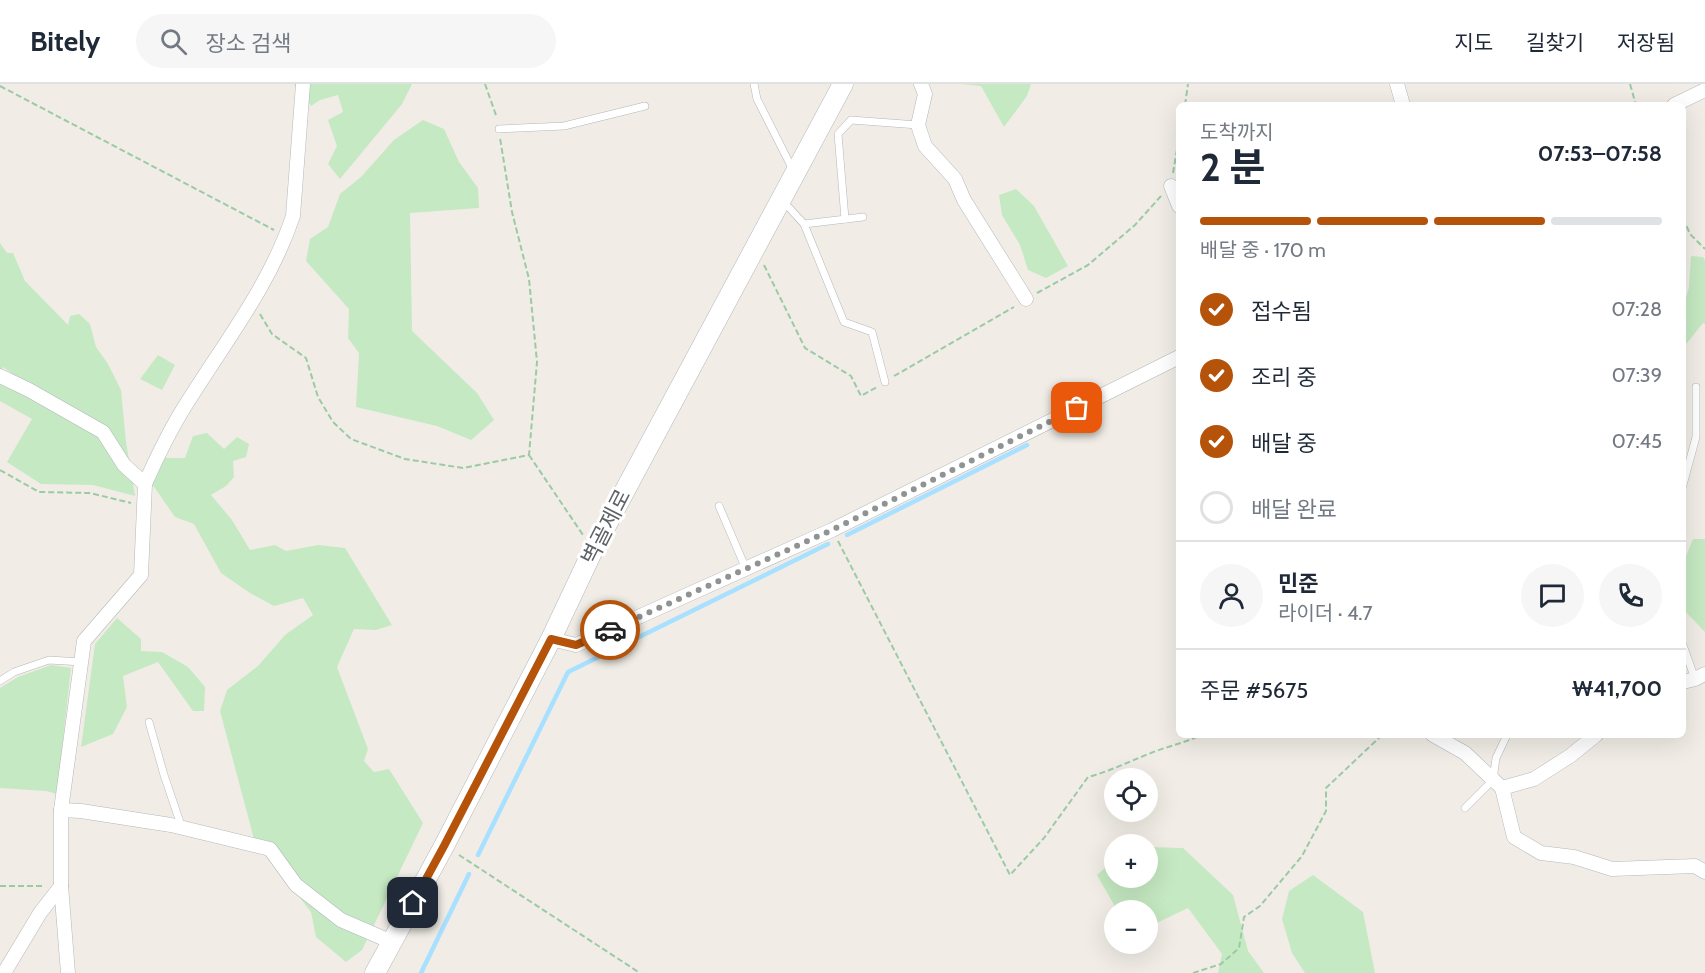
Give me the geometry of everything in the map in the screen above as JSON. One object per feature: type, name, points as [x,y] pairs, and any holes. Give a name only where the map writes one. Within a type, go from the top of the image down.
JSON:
[{"type":"street","points":[[68,973],[61,886],[61,810],[84,640],[141,575],[145,484],[182,411],[253,302],[286,236],[293,216],[303,84]]},
{"type":"street","name":"벽골제로","points":[[375,973],[444,846],[551,639],[593,550],[843,84]]},
{"type":"street","points":[[921,84],[925,94],[918,125],[925,146],[956,179],[964,200],[1026,299]]},
{"type":"street","points":[[1397,84],[1402,102]]},
{"type":"street","points":[[1680,102],[1705,90]]},
{"type":"street","points":[[1171,186],[1176,199]]},
{"type":"street","points":[[551,639],[576,645],[746,569],[832,530],[1176,358]]},
{"type":"street","points":[[0,376],[104,432],[124,465],[145,484]]},
{"type":"street","points":[[1438,738],[1465,753],[1498,784],[1514,837],[1541,854],[1574,857],[1612,869],[1695,866],[1705,872]]},
{"type":"street","points":[[1498,784],[1534,779],[1570,756],[1592,738]]},
{"type":"street","points":[[61,810],[81,811],[182,828],[270,849],[296,885],[341,920],[392,942]]},
{"type":"street","points":[[4,973],[40,913],[61,886]]},
{"type":"lane","points":[[754,84],[757,99],[794,172]]},
{"type":"lane","points":[[499,129],[564,126],[645,106]]},
{"type":"lane","points":[[845,219],[838,134],[851,120],[918,125]]},
{"type":"lane","points":[[781,198],[804,224],[844,322],[872,332],[885,382]]},
{"type":"lane","points":[[804,224],[863,217]]},
{"type":"lane","points":[[1686,473],[1696,437],[1696,387]]},
{"type":"lane","points":[[719,506],[746,569]]},
{"type":"lane","points":[[1686,654],[1694,678]]},
{"type":"lane","points":[[0,681],[14,672],[49,660],[82,662]]},
{"type":"lane","points":[[149,722],[182,828]]},
{"type":"lane","points":[[1465,808],[1498,784],[1496,758],[1506,738]]},
{"type":"path","points":[[484,84],[498,120],[512,212],[528,279],[537,362],[530,455],[593,550]]},
{"type":"path","points":[[1185,102],[1188,84]]},
{"type":"path","points":[[1629,84],[1635,102]]},
{"type":"path","points":[[0,86],[286,236]]},
{"type":"path","points":[[754,247],[805,348],[851,376],[861,396],[1026,299],[1088,266],[1135,225],[1171,186],[1176,156]]},
{"type":"path","points":[[1686,225],[1690,234],[1705,249]]},
{"type":"path","points":[[253,302],[272,334],[306,358],[318,397],[333,422],[351,439],[405,459],[463,468],[530,455]]},
{"type":"path","points":[[0,470],[39,492],[90,493],[145,506]]},
{"type":"path","points":[[832,530],[1010,875],[1044,838],[1088,777],[1195,738]]},
{"type":"path","points":[[1193,973],[1221,964],[1239,948],[1244,917],[1260,906],[1302,856],[1326,811],[1326,788],[1379,738]]},
{"type":"path","points":[[444,846],[640,973]]},
{"type":"path","points":[[0,886],[61,886]]},
{"type":"green space","points":[[294,84],[412,84],[402,104],[340,179],[328,164],[337,146],[328,120],[343,112],[338,95],[320,100],[311,106]]},
{"type":"green space","points":[[961,84],[1031,84],[1027,96],[1004,127],[981,86]]},
{"type":"green space","points":[[423,120],[444,129],[459,162],[478,188],[479,208],[410,213],[412,331],[477,393],[494,420],[471,440],[437,426],[356,407],[359,353],[348,338],[349,309],[306,261],[310,239],[328,227],[340,194],[361,177],[394,140]]},
{"type":"green space","points":[[1016,189],[1034,206],[1068,266],[1046,278],[1028,270],[1020,245],[1002,215],[999,195]]},
{"type":"green space","points":[[0,243],[7,253],[13,253],[25,281],[68,325],[70,316],[79,314],[90,324],[96,347],[108,364],[121,390],[126,442],[135,496],[93,485],[41,484],[7,462],[32,419],[0,401],[0,382],[23,381],[3,367],[0,372]]},
{"type":"green space","points":[[1691,256],[1703,257],[1705,260],[1705,324],[1703,323],[1686,344],[1686,298]]},
{"type":"green space","points":[[158,355],[175,365],[162,390],[140,379]]},
{"type":"green space","points":[[207,433],[224,449],[237,437],[249,444],[246,457],[233,461],[234,477],[226,486],[211,495],[232,520],[250,550],[275,545],[286,551],[318,545],[345,548],[392,625],[376,630],[354,629],[337,667],[368,749],[364,761],[374,772],[389,769],[423,823],[362,950],[346,962],[316,937],[311,912],[254,839],[220,711],[227,690],[258,666],[285,635],[313,615],[303,598],[274,606],[221,573],[194,524],[175,517],[152,484],[164,458],[185,458],[193,436]]},
{"type":"green space","points":[[1693,539],[1705,539],[1705,632],[1686,612],[1686,556]]},
{"type":"green space","points":[[117,618],[141,639],[141,651],[162,652],[188,667],[205,687],[204,711],[193,711],[158,662],[123,676],[127,707],[113,734],[81,747],[95,644]]},
{"type":"green space","points":[[51,665],[71,668],[57,794],[46,791],[0,788],[0,688],[18,677]]},
{"type":"green space","points":[[1158,847],[1183,848],[1233,895],[1248,951],[1264,973],[1218,973],[1222,954],[1188,908],[1158,922],[1158,900],[1111,900],[1104,888],[1158,888]]},
{"type":"green space","points":[[1104,869],[1104,887],[1097,875]]},
{"type":"green space","points":[[1313,875],[1363,912],[1375,973],[1305,973],[1292,953],[1282,919],[1289,891]]},
{"type":"waterway","points":[[847,535],[1027,445]]},
{"type":"waterway","points":[[478,855],[568,672],[828,544]]},
{"type":"waterway","points":[[421,973],[469,874]]},
{"type":"way so far","points":[[610,630],[832,530],[1077,408]]},
{"type":"route","points":[[413,903],[551,639],[576,645],[610,630]]}]
